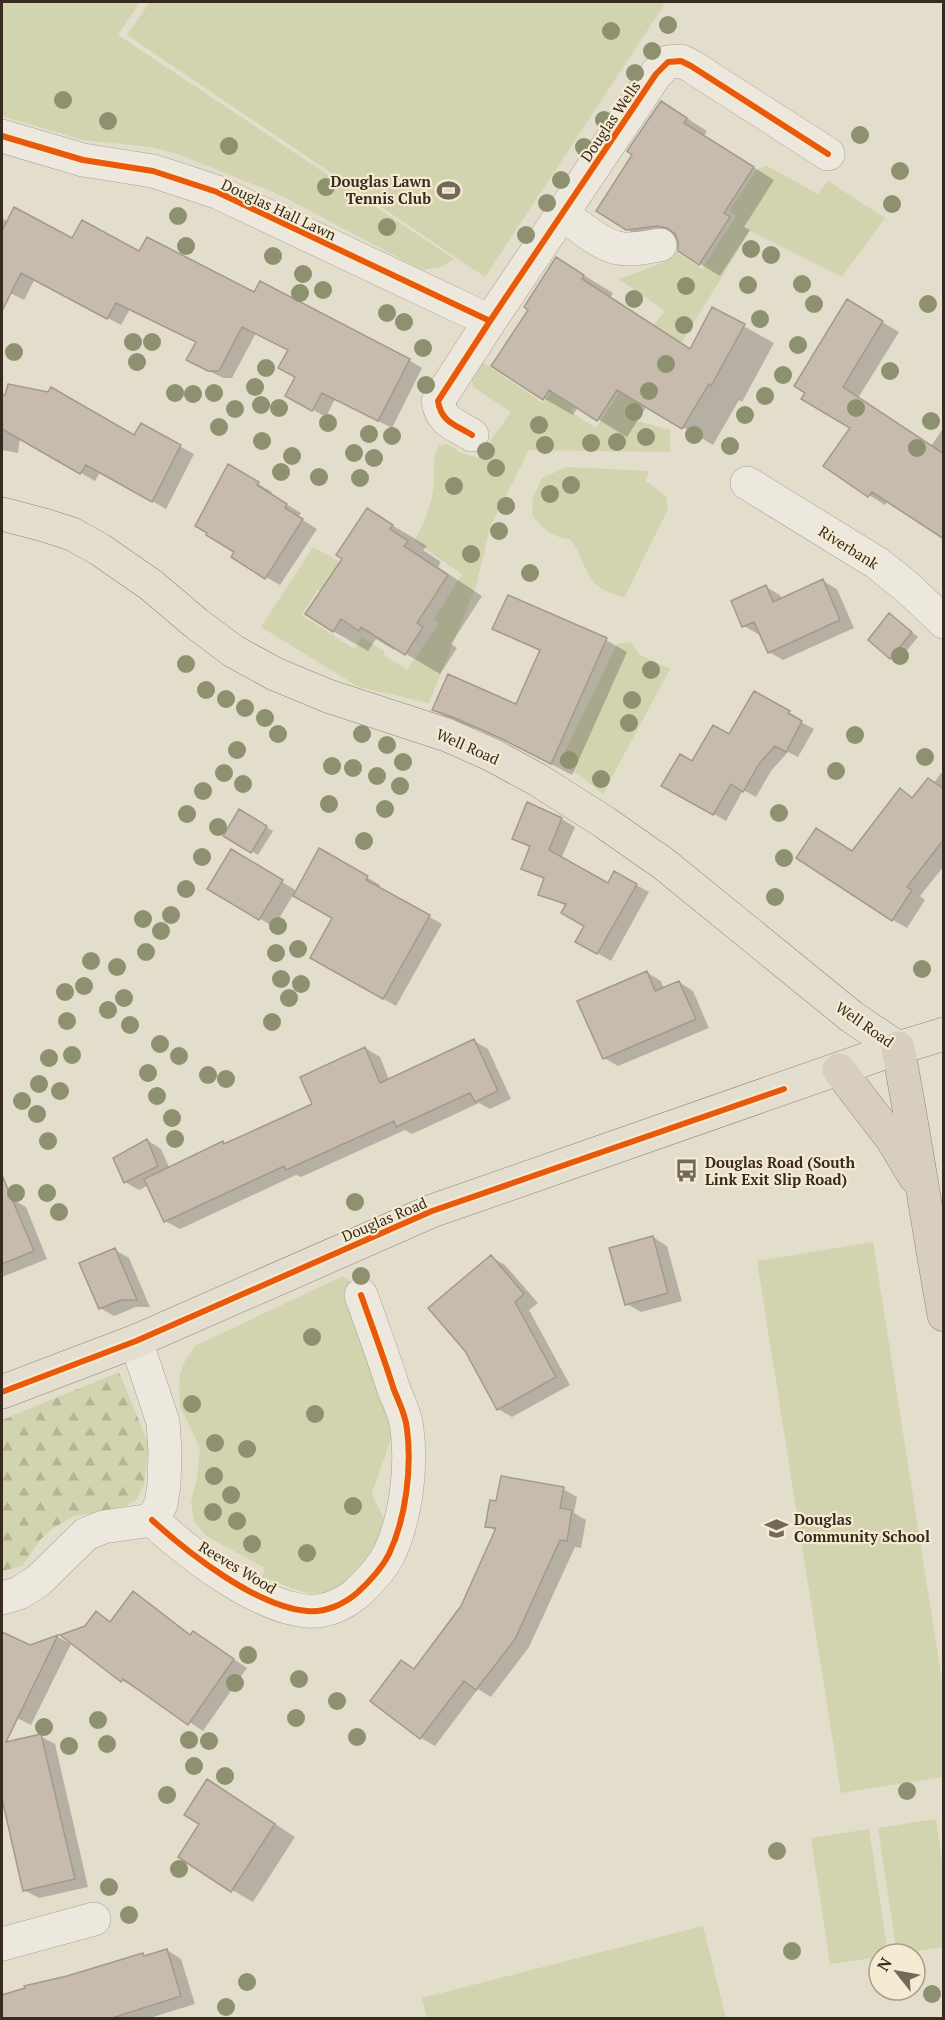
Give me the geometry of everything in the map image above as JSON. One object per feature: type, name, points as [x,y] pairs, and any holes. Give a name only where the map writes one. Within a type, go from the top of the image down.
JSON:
[{"type":"highway","points":[[898,1048],[944,1316]]},
{"type":"highway","points":[[839,1070],[892,1139],[922,1189]]},
{"type":"main road","name":"Well Road","points":[[2,514],[72,534],[99,549],[152,585],[232,651],[275,674],[328,696],[447,735],[492,755],[538,780],[664,864],[852,1017],[898,1048]]},
{"type":"main road","name":"Douglas Road","points":[[2,1392],[136,1341],[432,1211],[944,1034]]},
{"type":"street","name":"Douglas Wells","points":[[472,435],[448,421],[440,413],[438,401],[479,316],[562,214],[656,74],[668,62],[681,61],[692,66],[828,154]]},
{"type":"street","name":"Douglas Hall Lawn","points":[[2,136],[83,160],[153,171],[217,192],[479,316]]},
{"type":"street","points":[[562,214],[608,246],[634,249],[660,245]]},
{"type":"street","name":"Riverbank","points":[[747,483],[877,563],[907,587],[944,622]]},
{"type":"street","name":"Reeves Wood","points":[[152,1520],[204,1563],[277,1604],[310,1612],[327,1609],[346,1601],[362,1589],[380,1568],[393,1543],[401,1514],[408,1454],[407,1427],[361,1295]]},
{"type":"street","points":[[2,1598],[19,1593],[38,1581],[86,1534],[103,1527],[152,1520],[161,1504],[165,1451],[162,1422],[136,1341]]},
{"type":"street","points":[[2,1944],[94,1920]]},
{"type":"green space","points":[[2,2],[140,2],[118,35],[454,259],[441,267],[422,270],[280,195],[175,153],[150,147],[83,140],[2,116]]},
{"type":"green space","name":"Douglas Lawn Tennis Club","points":[[150,2],[666,2],[485,277],[127,35]]},
{"type":"green space","points":[[767,166],[818,194],[828,181],[885,218],[842,277],[750,231],[634,420],[670,430],[670,452],[529,450],[490,527],[476,586],[429,703],[359,687],[261,627],[313,547],[342,563],[323,591],[318,589],[302,615],[354,649],[362,637],[407,670],[439,623],[434,619],[462,574],[414,541],[425,520],[432,499],[434,460],[439,446],[447,444],[460,452],[478,458],[511,412],[473,387],[471,376],[481,361],[543,403],[551,392],[573,407],[571,412],[596,428],[630,376],[651,329],[665,311],[619,279],[667,261],[676,252],[702,269],[736,216],[729,211],[757,169]]},
{"type":"green space","points":[[567,467],[649,471],[646,481],[666,496],[668,509],[624,598],[597,585],[589,575],[570,539],[548,532],[532,515],[533,498],[542,478]]},
{"type":"green space","points":[[631,642],[640,655],[670,669],[603,794],[580,775],[559,764],[617,644]]},
{"type":"green space","points":[[873,1242],[943,1687],[943,1777],[841,1793],[757,1261]]},
{"type":"green space","points":[[343,1276],[356,1288],[394,1430],[372,1493],[384,1522],[377,1544],[362,1567],[352,1577],[330,1590],[312,1593],[262,1577],[265,1568],[206,1536],[194,1521],[191,1503],[200,1448],[180,1406],[180,1375],[184,1363],[195,1346]]},
{"type":"green space","points":[[119,1372],[149,1445],[144,1485],[136,1500],[126,1506],[72,1517],[53,1528],[41,1539],[22,1566],[2,1571],[2,1420]]},
{"type":"green space","points":[[936,1819],[943,1868],[943,1947],[927,1949],[927,1942],[895,1942],[878,1828]]},
{"type":"green space","points":[[869,1829],[886,1942],[867,1942],[867,1959],[830,1964],[811,1838]]},
{"type":"green space","points":[[703,1926],[726,2018],[427,2018],[422,1998]]},
{"type":"building","points":[[661,101],[687,118],[684,123],[754,167],[724,213],[730,217],[699,265],[678,251],[675,234],[667,228],[657,226],[626,230],[596,211],[632,155],[627,151]]},
{"type":"building","points":[[14,207],[72,238],[82,220],[139,251],[147,237],[254,292],[260,281],[410,359],[378,421],[322,393],[312,411],[285,396],[295,377],[278,368],[288,350],[242,327],[219,371],[208,371],[186,360],[196,342],[116,303],[107,319],[21,273],[2,311],[2,231]]},
{"type":"building","points":[[556,257],[584,275],[582,279],[690,349],[712,307],[745,324],[711,386],[709,384],[682,429],[617,390],[597,421],[549,390],[543,400],[491,366],[528,310],[524,307]]},
{"type":"building","points":[[847,299],[883,321],[843,387],[944,454],[944,539],[872,492],[868,497],[823,466],[850,428],[801,399],[805,393],[794,386]]},
{"type":"building","points":[[8,384],[48,392],[51,387],[134,435],[141,423],[181,445],[152,502],[86,465],[80,474],[2,429],[2,395],[5,395]]},
{"type":"building","points":[[228,464],[259,482],[257,485],[287,504],[285,508],[303,519],[265,579],[231,557],[234,552],[195,526]]},
{"type":"building","points":[[367,508],[393,525],[390,529],[408,541],[404,546],[448,575],[417,623],[423,627],[405,655],[361,627],[359,631],[341,619],[333,632],[305,614],[342,559],[336,555]]},
{"type":"building","points":[[823,579],[840,620],[768,653],[754,622],[742,627],[731,601],[766,585],[773,602]]},
{"type":"building","points":[[508,595],[607,638],[551,764],[500,738],[432,710],[448,674],[516,704],[540,650],[492,629]]},
{"type":"building","points":[[889,613],[912,632],[890,659],[868,640]]},
{"type":"building","points":[[754,691],[790,711],[788,713],[802,721],[786,752],[775,746],[759,764],[743,792],[731,784],[713,815],[661,786],[680,754],[692,761],[713,725],[729,734]]},
{"type":"building","points":[[928,778],[944,789],[944,839],[907,887],[912,890],[892,921],[796,858],[816,828],[852,851],[900,788],[912,798]]},
{"type":"building","points":[[527,802],[562,818],[549,850],[608,883],[614,871],[637,884],[597,954],[575,942],[584,926],[561,913],[566,904],[538,895],[544,878],[521,869],[530,846],[512,839]]},
{"type":"building","points":[[239,809],[267,826],[251,853],[223,836]]},
{"type":"building","points":[[319,848],[368,876],[366,880],[430,915],[383,999],[310,958],[332,918],[293,896]]},
{"type":"building","points":[[231,849],[283,880],[259,920],[207,889]]},
{"type":"building","points":[[647,971],[655,991],[679,981],[696,1019],[603,1059],[577,1001]]},
{"type":"building","points":[[474,1039],[498,1091],[475,1102],[470,1093],[396,1127],[394,1121],[286,1170],[284,1166],[164,1222],[144,1179],[223,1141],[224,1144],[312,1104],[300,1077],[365,1047],[380,1083]]},
{"type":"building","points":[[147,1139],[158,1166],[124,1183],[113,1158]]},
{"type":"building","points":[[2,1175],[34,1251],[2,1264]]},
{"type":"building","points":[[653,1236],[668,1293],[625,1305],[609,1248]]},
{"type":"building","points":[[115,1248],[137,1300],[121,1300],[99,1309],[79,1263]]},
{"type":"building","points":[[491,1255],[524,1294],[515,1302],[556,1377],[497,1410],[465,1351],[428,1308]]},
{"type":"building","points":[[501,1476],[564,1487],[560,1508],[572,1510],[567,1541],[560,1540],[515,1639],[476,1690],[464,1681],[420,1739],[370,1701],[401,1660],[414,1669],[461,1606],[496,1528],[485,1527],[490,1500],[496,1501]]},
{"type":"building","points":[[133,1591],[190,1635],[193,1631],[234,1659],[188,1725],[123,1679],[121,1682],[60,1635],[85,1626],[96,1611],[110,1622]]},
{"type":"building","points":[[2,1632],[30,1645],[58,1635],[6,1742],[41,1734],[75,1879],[23,1891],[2,1799]]},
{"type":"building","points":[[207,1779],[275,1824],[231,1892],[178,1857],[199,1824],[184,1815]]},
{"type":"building","points":[[167,1949],[181,1996],[109,2019],[2,2019],[2,1995],[25,1988],[24,1986],[67,1976],[143,1953],[144,1956]]},
{"type":"cycle path","points":[[472,435],[446,418],[442,414],[438,401],[656,74],[668,62],[681,61],[691,66],[828,154]]},
{"type":"cycle path","points":[[2,136],[83,160],[153,171],[217,192],[490,321]]},
{"type":"cycle path","points":[[2,1392],[136,1341],[432,1211],[784,1089]]},
{"type":"cycle path","points":[[152,1520],[184,1548],[224,1576],[267,1600],[287,1607],[307,1611],[327,1609],[352,1597],[371,1580],[389,1554],[400,1525],[409,1460],[404,1414],[361,1295]]},
{"type":"place","name":"Douglas Lawn Tennis Club","points":[[449,190]]},
{"type":"place","name":"Douglas Road (South Link Exit Slip Road)","points":[[687,1171]]},
{"type":"place","name":"Douglas Community School","points":[[776,1528]]}]
